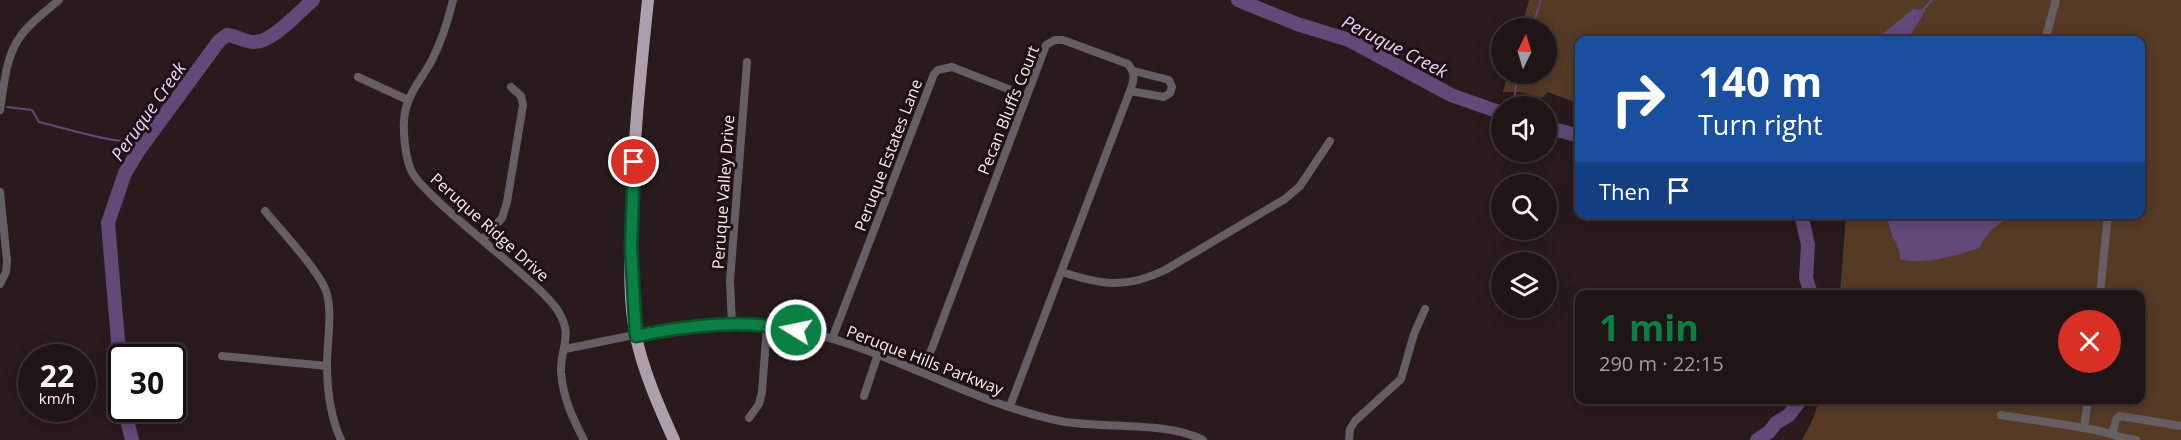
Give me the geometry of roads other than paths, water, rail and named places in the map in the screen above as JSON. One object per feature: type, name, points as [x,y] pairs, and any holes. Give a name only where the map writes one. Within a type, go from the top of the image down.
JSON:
[{"type":"main road","points":[[648,0],[631,205],[631,279],[636,336],[646,375],[674,440]]},
{"type":"street","points":[[0,110],[14,48],[25,31],[59,0]]},
{"type":"street","name":"Peruque Ridge Drive","points":[[453,0],[447,27],[431,61],[408,100],[404,127],[412,173],[453,215],[549,299],[565,324],[567,335],[561,368],[563,389],[566,404],[584,440]]},
{"type":"street","points":[[2046,36],[2056,0]]},
{"type":"street","name":"Pecan Bluffs Court","points":[[922,372],[1046,45],[1055,40],[1063,40],[1128,64],[1134,71]]},
{"type":"street","name":"Peruque Valley Drive","points":[[732,324],[730,281],[747,62]]},
{"type":"street","name":"Peruque Estates Lane","points":[[832,339],[934,74],[938,70],[951,67],[1026,96]]},
{"type":"street","points":[[1010,406],[1130,92],[1134,71],[1163,78],[1169,81],[1172,87],[1170,93],[1164,97],[1130,92]]},
{"type":"street","points":[[358,77],[408,100]]},
{"type":"street","points":[[483,239],[502,218],[507,202],[523,105],[521,96],[511,87]]},
{"type":"street","points":[[1062,272],[1089,281],[1121,284],[1145,280],[1285,199],[1300,186],[1330,141]]},
{"type":"street","points":[[0,192],[7,261],[6,272],[0,284]]},
{"type":"street","points":[[265,211],[326,291],[329,329],[327,366],[334,418],[341,440]]},
{"type":"street","points":[[2100,290],[2108,219]]},
{"type":"street","points":[[1349,440],[1350,429],[1356,421],[1401,379],[1414,334],[1425,309]]},
{"type":"street","name":"Peruque Hills Parkway","points":[[565,349],[683,327],[732,324],[768,325],[816,334],[878,354],[1010,406],[1060,421],[1171,430],[1189,433],[1203,440]]},
{"type":"street","points":[[749,418],[759,404],[762,392],[768,325]]},
{"type":"street","points":[[864,396],[878,354]]},
{"type":"street","points":[[222,356],[327,366]]},
{"type":"street","points":[[2084,428],[2087,404]]},
{"type":"street","points":[[2001,415],[2084,428],[2109,433],[2113,437],[2136,440]]},
{"type":"street","points":[[2109,433],[2114,429],[2116,419],[2120,416],[2181,426]]},
{"type":"waterway","name":"Peruque Creek","points":[[118,344],[108,223],[125,173],[139,150],[219,41],[227,35],[252,42],[262,41],[277,32],[313,0]]},
{"type":"waterway","name":"Peruque Creek","points":[[1238,0],[1297,24],[1349,40],[1451,95],[1491,109]]},
{"type":"waterway","points":[[1535,18],[1541,0]]},
{"type":"waterway","points":[[1922,11],[1932,0]]},
{"type":"waterway","points":[[1515,96],[1516,84]]},
{"type":"waterway","points":[[7,107],[32,110],[39,122],[78,132],[104,138],[144,142]]},
{"type":"waterway","name":"Peruque Creek","points":[[1557,130],[1575,135]]},
{"type":"waterway","name":"Peruque Creek","points":[[1802,219],[1808,245],[1806,278],[1810,290]]},
{"type":"waterway","name":"Peruque Creek","points":[[1757,440],[1789,415],[1797,404]]},
{"type":"waterway","name":"Peruque Creek","points":[[128,422],[132,440]]}]
